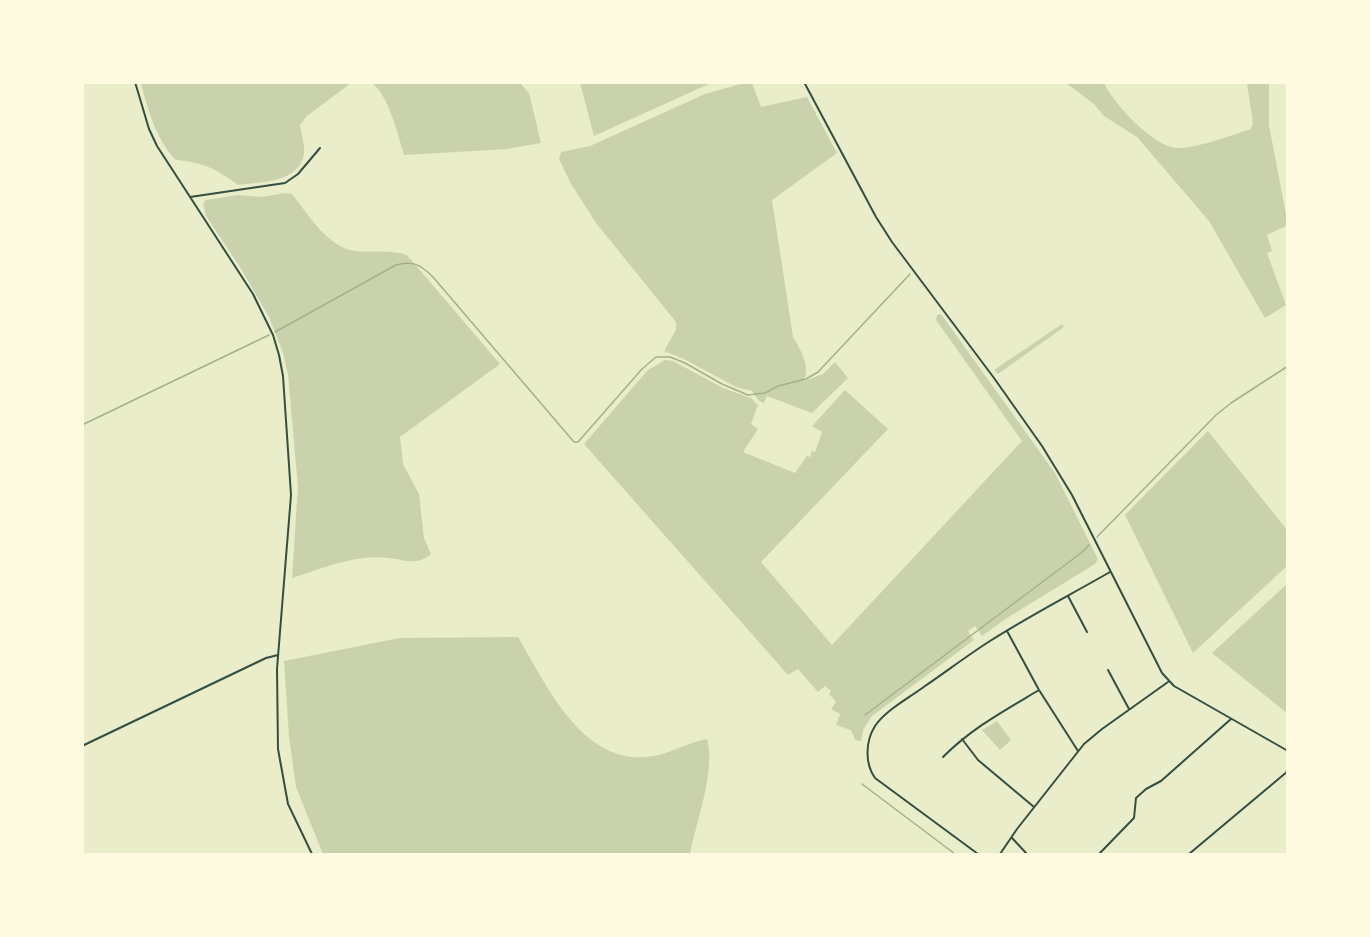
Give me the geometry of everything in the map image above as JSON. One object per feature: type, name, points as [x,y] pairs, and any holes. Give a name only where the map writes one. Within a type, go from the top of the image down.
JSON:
[{"type":"street","points":[[135,82],[149,129],[157,146],[265,316],[279,355],[286,405],[291,495],[278,655],[278,749],[288,804],[312,855]]},
{"type":"street","points":[[804,82],[883,228],[1041,446],[1072,495],[1092,538],[1168,682],[1287,751]]},
{"type":"street","points":[[190,197],[285,183],[298,174],[320,148]]},
{"type":"street","points":[[978,855],[875,778],[868,760],[868,742],[871,733],[882,718],[980,647],[1110,572]]},
{"type":"street","points":[[1068,596],[1087,632]]},
{"type":"street","points":[[1007,630],[1039,690],[1078,751]]},
{"type":"street","points":[[82,746],[266,658],[278,655]]},
{"type":"street","points":[[1108,670],[1129,711]]},
{"type":"street","points":[[1000,855],[1078,751],[1094,735],[1168,682]]},
{"type":"street","points":[[943,757],[962,738],[1039,690]]},
{"type":"street","points":[[1099,855],[1134,818],[1136,798],[1146,789],[1161,781],[1231,719]]},
{"type":"street","points":[[962,738],[978,760],[1034,807]]},
{"type":"street","points":[[1189,854],[1287,771]]},
{"type":"street","points":[[1012,838],[1027,855]]},
{"type":"green space","points":[[141,82],[351,83],[307,116],[300,125],[304,153],[301,163],[295,170],[278,179],[238,185],[209,167],[176,160],[158,134]]},
{"type":"green space","points":[[580,82],[711,83],[594,136]]},
{"type":"green space","points":[[371,83],[520,83],[529,93],[541,143],[507,149],[404,155],[387,104],[377,87]]},
{"type":"green space","points":[[744,83],[752,83],[761,107],[807,97],[837,153],[772,200],[793,337],[802,353],[806,369],[804,381],[823,374],[835,362],[848,378],[812,413],[767,396],[764,403],[759,401],[752,391],[736,387],[664,351],[676,330],[676,322],[596,223],[571,184],[559,159],[561,152],[590,146],[705,94]]},
{"type":"green space","points":[[1066,83],[1104,83],[1125,113],[1147,133],[1158,141],[1179,148],[1205,144],[1251,129],[1253,123],[1247,83],[1269,83],[1269,125],[1288,225],[1267,235],[1272,251],[1267,253],[1286,305],[1265,318],[1209,221],[1137,137],[1104,116],[1094,104]]},
{"type":"green space","points":[[292,194],[319,228],[345,248],[355,251],[407,255],[500,364],[400,437],[403,464],[419,494],[424,538],[431,554],[426,558],[410,561],[363,558],[292,578],[298,487],[288,375],[283,353],[269,317],[240,267],[206,216],[203,204],[206,200],[237,195],[261,197]]},
{"type":"green space","points":[[941,314],[1055,473],[1098,559],[1095,564],[982,636],[975,626],[968,631],[974,640],[872,716],[863,730],[861,741],[855,740],[851,730],[836,725],[840,714],[831,709],[836,702],[829,694],[831,691],[825,686],[818,692],[798,669],[788,675],[584,444],[648,370],[665,360],[673,361],[723,388],[751,398],[758,405],[751,424],[758,429],[743,452],[795,473],[807,456],[810,457],[812,451],[815,452],[822,432],[812,426],[845,390],[888,429],[761,562],[832,645],[1022,441],[936,320],[937,315]]},
{"type":"green space","points":[[1062,324],[1064,327],[998,374],[994,370]]},
{"type":"green space","points":[[1208,431],[1287,530],[1287,566],[1193,653],[1125,515]]},
{"type":"green space","points":[[1287,584],[1287,713],[1212,653]]},
{"type":"green space","points":[[518,637],[555,700],[588,737],[607,750],[629,757],[654,756],[707,739],[709,766],[707,781],[690,854],[323,854],[296,787],[289,737],[284,661],[399,638]]},
{"type":"green space","points":[[997,721],[1011,740],[1000,750],[982,730]]},
{"type":"waterway","points":[[275,332],[396,265],[407,263],[416,265],[425,269],[433,277],[574,442],[578,442],[642,369],[656,357],[670,357],[685,363],[722,384],[748,395],[765,393],[778,386],[806,379],[818,372],[910,274]]},
{"type":"waterway","points":[[82,425],[269,335]]},
{"type":"waterway","points":[[1097,537],[1216,415],[1288,366]]},
{"type":"waterway","points":[[865,715],[1089,545]]},
{"type":"waterway","points":[[862,784],[955,854]]}]
